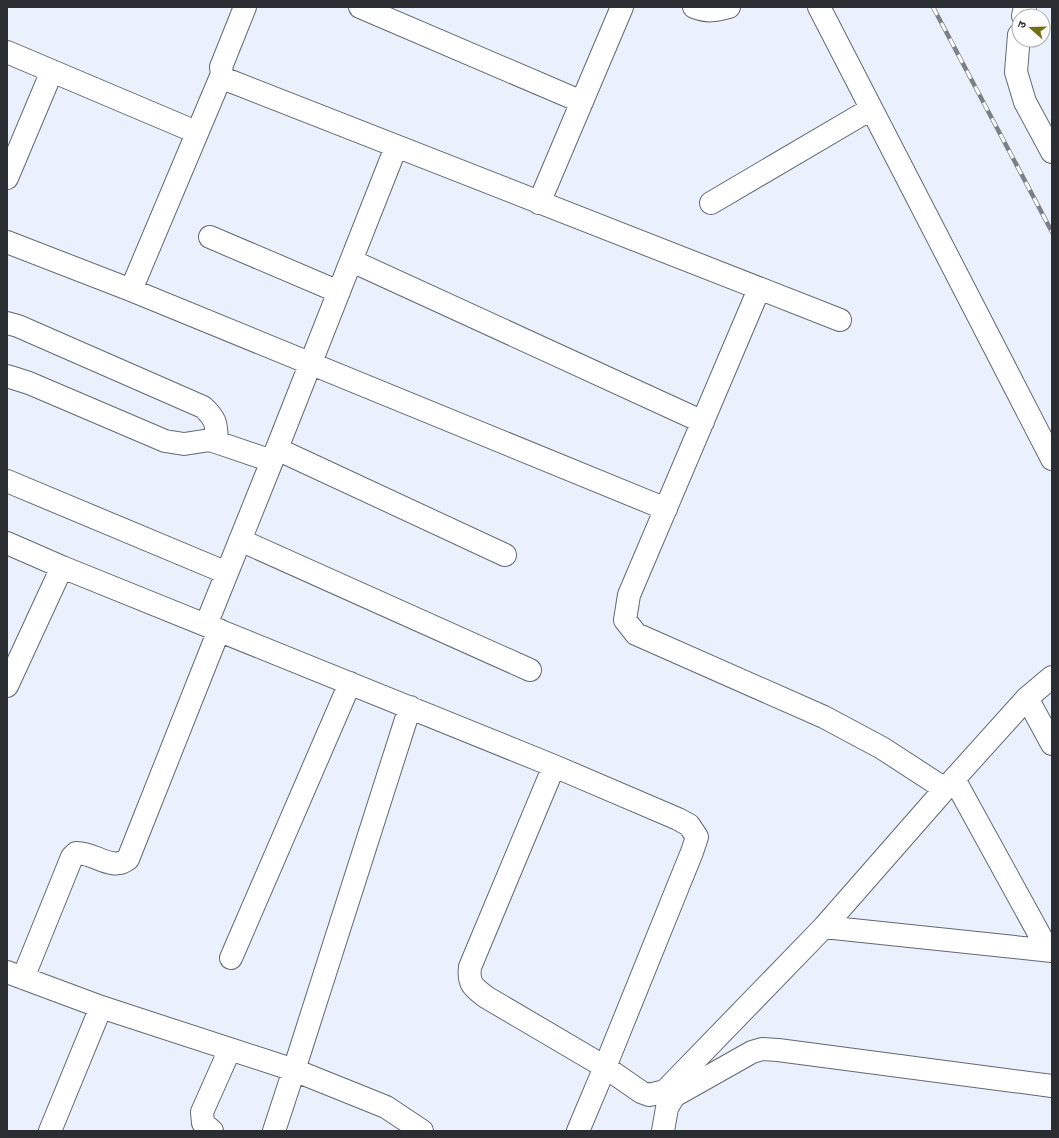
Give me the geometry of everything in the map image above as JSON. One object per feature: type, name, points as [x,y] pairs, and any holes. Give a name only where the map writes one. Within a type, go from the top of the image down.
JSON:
[{"type":"street","points":[[245,7],[221,67],[222,74],[226,79],[840,320]]},
{"type":"street","points":[[360,7],[582,102]]},
{"type":"street","points":[[539,202],[622,7]]},
{"type":"street","points":[[694,7],[702,10],[716,11],[729,7]]},
{"type":"street","points":[[819,7],[1052,459]]},
{"type":"street","points":[[1018,48],[1016,72],[1025,102],[1052,152]]},
{"type":"street","points":[[7,52],[196,132]]},
{"type":"street","points":[[7,178],[52,71]]},
{"type":"street","points":[[131,290],[196,132],[222,74]]},
{"type":"street","points":[[712,203],[872,109]]},
{"type":"street","points":[[396,147],[352,262],[227,573],[213,627],[128,859],[124,863],[117,864],[84,852],[76,853],[72,857],[15,975],[101,1007],[294,1070],[386,1107],[422,1131]]},
{"type":"street","points":[[210,237],[339,292]]},
{"type":"street","points":[[7,242],[131,290],[666,509]]},
{"type":"street","points":[[352,262],[703,422]]},
{"type":"street","points":[[759,289],[629,595],[625,620],[636,634],[824,717],[949,784],[1050,950]]},
{"type":"street","points":[[7,323],[18,326],[203,407],[213,416],[216,425],[217,442]]},
{"type":"street","points":[[7,376],[29,383],[165,441],[184,444],[210,440],[275,455],[505,555]]},
{"type":"street","points":[[7,481],[227,573]]},
{"type":"street","points":[[240,540],[530,670]]},
{"type":"street","points":[[7,543],[62,567],[554,766],[689,825],[697,837],[692,852],[578,1131]]},
{"type":"street","points":[[7,686],[62,567]]},
{"type":"street","points":[[554,766],[470,967],[469,978],[474,987],[486,997],[605,1068],[641,1092],[649,1095],[665,1091],[824,927],[949,784],[1027,698],[1052,677]]},
{"type":"street","points":[[230,958],[350,683]]},
{"type":"street","points":[[1027,698],[1052,744]]},
{"type":"street","points":[[274,1131],[410,707]]},
{"type":"street","points":[[824,927],[1050,950]]},
{"type":"street","points":[[50,1131],[101,1007]]},
{"type":"street","points":[[212,1131],[203,1123],[202,1112],[230,1049]]},
{"type":"street","points":[[663,1131],[667,1108],[674,1096],[737,1059],[762,1049],[1052,1086]]},
{"type":"railway","points":[[933,7],[1052,232]]}]
